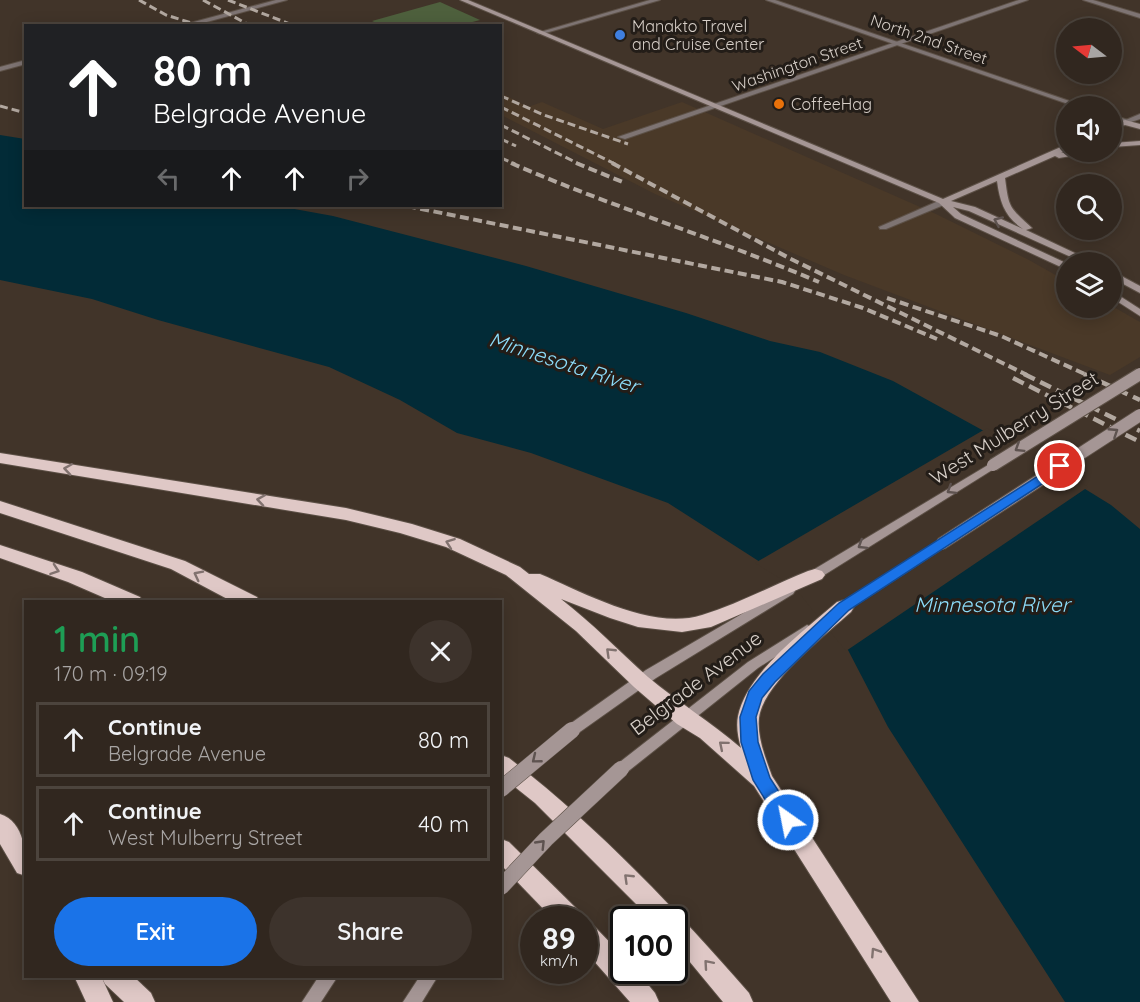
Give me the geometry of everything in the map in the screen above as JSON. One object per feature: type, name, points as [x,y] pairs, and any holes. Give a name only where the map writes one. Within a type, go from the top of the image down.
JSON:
[{"type":"highway","points":[[0,458],[346,514],[405,528],[453,543],[513,571],[631,619],[657,626],[711,628],[815,575]]},
{"type":"highway","points":[[0,507],[178,565],[246,600]]},
{"type":"highway","points":[[0,551],[75,577],[128,600]]},
{"type":"highway","points":[[513,571],[583,626],[641,682],[685,718],[708,732],[762,780],[906,1002]]},
{"type":"highway","points":[[762,780],[750,742],[748,717],[761,671],[844,607]]},
{"type":"highway","points":[[502,765],[543,797],[655,906]]},
{"type":"highway","points":[[0,823],[24,863]]},
{"type":"highway","points":[[502,850],[557,906]]},
{"type":"highway","points":[[688,941],[740,1002]]},
{"type":"highway","points":[[598,948],[646,1002]]},
{"type":"highway","points":[[88,978],[100,1002]]},
{"type":"highway","points":[[116,978],[142,1002]]},
{"type":"main road","points":[[463,0],[943,202],[972,209],[1067,252]]},
{"type":"main road","points":[[1122,124],[1125,122],[1140,127]]},
{"type":"main road","points":[[1122,144],[1140,143]]},
{"type":"main road","points":[[943,202],[1056,153]]},
{"type":"main road","points":[[1040,160],[1056,157]]},
{"type":"main road","points":[[1001,177],[1004,201],[1014,218],[1072,252]]},
{"type":"main road","points":[[943,202],[958,216],[1056,261]]},
{"type":"main road","points":[[1122,280],[1140,290]]},
{"type":"main road","points":[[1122,301],[1140,313]]},
{"type":"main road","name":"West Mulberry Street","points":[[815,575],[1140,374]]},
{"type":"main road","points":[[844,607],[1140,415]]},
{"type":"main road","name":"Belgrade Avenue","points":[[502,788],[572,730],[641,682],[711,628]]},
{"type":"main road","name":"Belgrade Avenue","points":[[502,886],[546,839],[621,769],[685,718],[761,671]]},
{"type":"main road","points":[[311,1002],[329,978]]},
{"type":"main road","points":[[412,1002],[429,978]]},
{"type":"street","points":[[192,24],[284,0]]},
{"type":"street","points":[[540,33],[657,0]]},
{"type":"street","name":"North 2nd Street","points":[[769,0],[1056,98]]},
{"type":"street","name":"Washington Street","points":[[622,137],[1025,0]]},
{"type":"street","points":[[1086,0],[1140,16]]},
{"type":"street","points":[[0,69],[24,63]]},
{"type":"street","points":[[1122,121],[1125,122],[1140,116]]},
{"type":"street","points":[[883,227],[943,202]]},
{"type":"shaded area","points":[[502,94],[528,107],[542,102],[603,129],[682,102],[936,214],[1056,275],[1056,318],[1122,318],[1122,312],[1140,322],[1140,357],[1110,375],[844,275],[655,194],[502,116]]},
{"type":"green space","points":[[440,2],[480,20],[465,24],[379,24],[372,21]]},
{"type":"water","name":"Minnesota River","points":[[0,135],[24,139],[24,207],[284,207],[333,216],[526,266],[686,313],[770,341],[820,352],[893,381],[1051,468],[1111,505],[1140,529],[1140,1002],[1065,1002],[888,727],[848,650],[796,585],[668,503],[531,453],[457,433],[400,400],[329,367],[158,320],[92,299],[0,280]]},
{"type":"pier","points":[[987,428],[1088,487],[846,651],[794,587],[755,563]]},
{"type":"railway","points":[[139,0],[166,15],[195,24]]},
{"type":"railway","points":[[203,0],[247,24]]},
{"type":"railway","points":[[228,0],[290,24]]},
{"type":"railway","points":[[502,96],[544,115],[628,144]]},
{"type":"railway","points":[[0,106],[24,112]]},
{"type":"railway","points":[[502,108],[615,164]]},
{"type":"railway","points":[[502,126],[579,164]]},
{"type":"railway","points":[[502,139],[516,146]]},
{"type":"railway","points":[[502,158],[515,164]]},
{"type":"railway","points":[[511,163],[819,282]]},
{"type":"railway","points":[[576,163],[625,183]]},
{"type":"railway","points":[[612,163],[789,258],[1027,375]]},
{"type":"railway","points":[[412,207],[782,282],[863,308],[937,339]]},
{"type":"railway","points":[[887,298],[1001,336],[1087,375]]},
{"type":"railway","points":[[1024,374],[1140,431]]},
{"type":"railway","points":[[1084,374],[1140,400]]},
{"type":"railway","points":[[1013,378],[1140,442]]},
{"type":"place","name":"Manakto Travel and Cruise Center","points":[[620,35]]},
{"type":"place","name":"CoffeeHag","points":[[779,104]]},
{"type":"route","points":[[788,820],[762,780],[750,742],[748,717],[755,696],[769,678],[844,607],[1060,466]]}]
